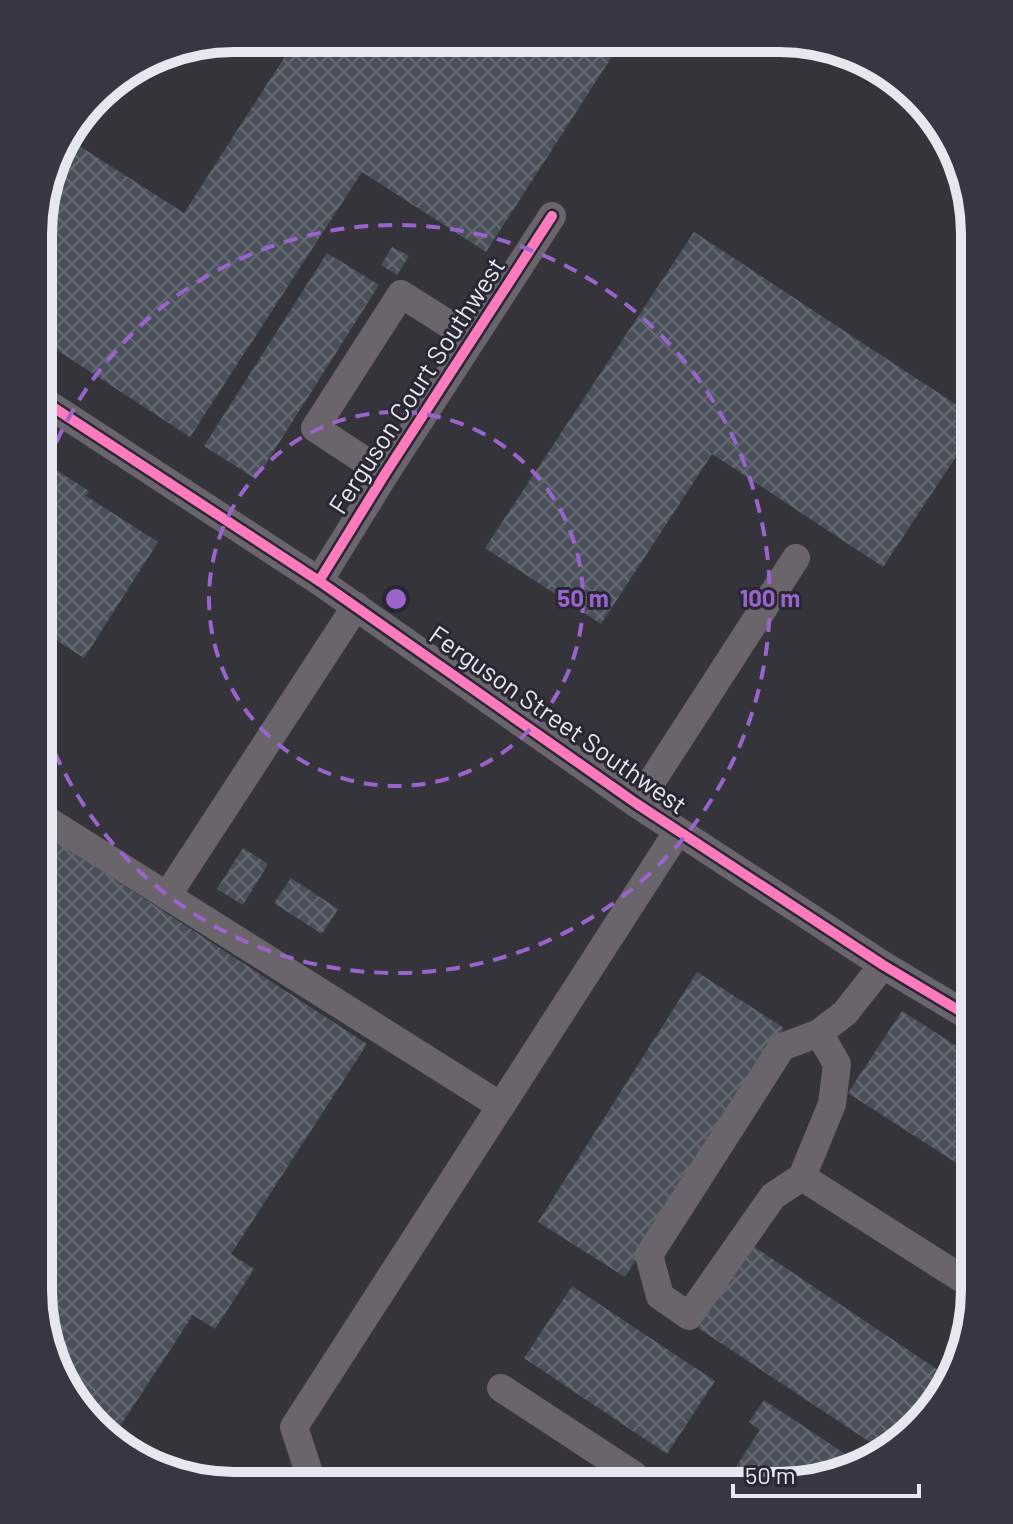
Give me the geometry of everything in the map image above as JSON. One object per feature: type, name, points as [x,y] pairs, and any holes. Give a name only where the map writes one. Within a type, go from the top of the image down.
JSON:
[{"type":"street","name":"Ferguson Court Southwest","points":[[319,581],[552,216]]},
{"type":"street","points":[[385,474],[315,428],[401,294],[472,339]]},
{"type":"street","name":"Ferguson Street Southwest","points":[[52,406],[356,606],[637,804],[883,965],[961,1012]]},
{"type":"street","points":[[637,804],[796,558]]},
{"type":"street","points":[[167,896],[356,606]]},
{"type":"street","points":[[52,823],[501,1106]]},
{"type":"street","points":[[309,1472],[294,1427],[678,831]]},
{"type":"street","points":[[819,1033],[837,1064],[836,1077],[832,1104],[802,1177],[773,1196],[689,1316],[660,1296],[649,1255],[782,1047],[819,1033],[845,1013],[883,965]]},
{"type":"street","points":[[802,1177],[961,1278]]},
{"type":"street","points":[[501,1388],[629,1472]]},
{"type":"building","points":[[288,52],[615,52],[486,252],[362,172],[190,437],[52,347],[54,210],[58,187],[76,144],[184,213]]},
{"type":"building","points":[[694,232],[961,408],[961,449],[883,567],[712,454],[601,624],[485,548]]},
{"type":"building","points":[[392,247],[409,256],[397,275],[381,265]]},
{"type":"building","points":[[327,253],[379,285],[256,479],[204,446]]},
{"type":"building","points":[[52,467],[89,491],[86,496],[158,542],[84,658],[52,637]]},
{"type":"building","points":[[52,838],[367,1044],[231,1254],[254,1269],[215,1329],[193,1315],[118,1430],[105,1419],[76,1381],[58,1337],[52,1302]]},
{"type":"building","points":[[243,848],[268,864],[243,905],[217,889]]},
{"type":"building","points":[[291,878],[338,909],[322,934],[274,903]]},
{"type":"building","points":[[697,972],[784,1028],[625,1277],[538,1222]]},
{"type":"building","points":[[902,1011],[961,1049],[961,1166],[848,1093]]},
{"type":"building","points":[[753,1246],[941,1372],[908,1419],[874,1445],[698,1328]]},
{"type":"building","points":[[572,1286],[715,1381],[667,1454],[524,1358]]},
{"type":"building","points":[[764,1400],[850,1457],[815,1469],[791,1472],[732,1472],[760,1430],[749,1422]]},
{"type":"cycle path","points":[[319,581],[552,216]]},
{"type":"cycle path","points":[[52,406],[319,581],[637,804],[883,965],[961,1012]]}]
